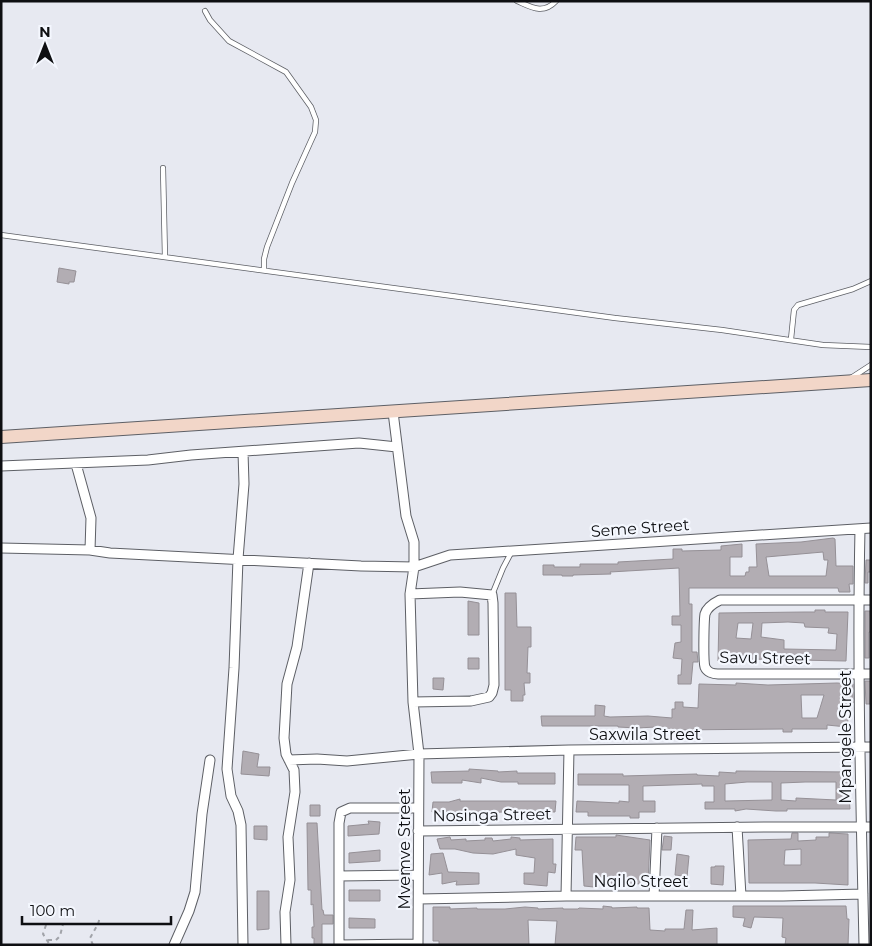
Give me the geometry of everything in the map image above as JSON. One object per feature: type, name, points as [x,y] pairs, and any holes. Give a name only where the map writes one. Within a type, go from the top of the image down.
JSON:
[{"type":"main road","points":[[1,437],[871,380]]},
{"type":"street","points":[[393,412],[406,516],[414,542],[414,567],[410,594],[413,702],[419,754]]},
{"type":"street","points":[[1,466],[76,464],[359,443],[397,447]]},
{"type":"street","points":[[244,452],[244,484],[238,559],[234,668],[227,769],[231,796],[238,811],[241,825],[244,945]]},
{"type":"street","points":[[76,464],[91,518],[90,550]]},
{"type":"street","name":"Seme Street","points":[[1,548],[90,550],[110,553],[414,567],[450,555],[871,528]]},
{"type":"street","name":"Mpangele Street","points":[[860,529],[858,600],[861,827],[863,894],[867,904],[864,945]]},
{"type":"street","points":[[286,945],[285,912],[290,880],[288,838],[295,792],[294,770],[286,754],[284,738],[287,684],[297,648],[309,563]]},
{"type":"street","points":[[410,594],[460,592],[492,595],[494,685],[492,693],[489,697],[471,701],[413,702]]},
{"type":"street","name":"Savu Street","points":[[871,600],[720,600],[713,604],[705,614],[704,658],[705,667],[714,674],[871,674]]},
{"type":"street","name":"Saxwila Street","points":[[289,760],[347,761],[419,754],[569,750],[871,747]]},
{"type":"street","points":[[566,896],[569,750]]},
{"type":"street","name":"Mvemve Street","points":[[418,944],[419,754]]},
{"type":"street","points":[[174,945],[195,892],[202,814],[210,760]]},
{"type":"street","points":[[418,808],[350,808],[341,812],[339,823],[339,945],[418,944]]},
{"type":"street","points":[[737,827],[741,896]]},
{"type":"street","name":"Nosinga Street","points":[[418,831],[871,827]]},
{"type":"street","points":[[654,896],[657,828]]},
{"type":"street","points":[[339,876],[418,875]]},
{"type":"street","name":"Nqilo Street","points":[[419,899],[863,894]]},
{"type":"lane","points":[[517,1],[530,7],[544,9],[556,1]]},
{"type":"lane","points":[[206,11],[210,20],[225,37],[286,72],[311,107],[316,120],[315,132],[292,183],[267,248],[264,270]]},
{"type":"lane","points":[[163,168],[165,257]]},
{"type":"lane","points":[[1,235],[615,318],[823,344],[871,347]]},
{"type":"lane","points":[[791,339],[794,310],[798,305],[853,289],[871,281]]},
{"type":"lane","points":[[844,382],[871,365]]},
{"type":"lane","points":[[492,595],[502,568],[512,551]]},
{"type":"path","points":[[93,945],[90,938],[100,917]]},
{"type":"path","points":[[48,940],[56,940],[60,936],[63,924]]},
{"type":"path","points":[[46,925],[44,934],[50,945]]},
{"type":"building","points":[[59,268],[76,271],[74,282],[69,282],[69,284],[57,282]]},
{"type":"building","points":[[835,539],[836,566],[853,566],[853,584],[849,584],[850,592],[839,592],[838,588],[689,588],[689,604],[692,604],[692,652],[697,652],[698,662],[693,662],[691,684],[678,684],[678,675],[681,675],[682,659],[673,658],[675,643],[681,642],[681,625],[672,625],[672,616],[680,616],[679,568],[573,576],[543,575],[543,565],[580,567],[580,564],[618,564],[618,562],[673,559],[673,549],[682,549],[682,551],[721,550],[721,546],[742,544],[742,557],[730,557],[730,576],[745,576],[746,572],[749,572],[749,567],[757,567],[756,544]],"holes":[[[823,552],[824,560],[828,560],[826,576],[769,576],[766,557]]]},
{"type":"building","points":[[866,560],[871,560],[871,572],[868,572],[868,583],[865,583]]},
{"type":"building","points":[[505,593],[516,593],[517,627],[531,627],[531,647],[528,647],[527,673],[530,673],[530,683],[524,683],[525,695],[523,695],[523,701],[511,701],[511,690],[505,690]]},
{"type":"building","points":[[468,601],[479,603],[479,635],[468,635]]},
{"type":"building","points":[[815,610],[825,610],[825,612],[848,612],[846,661],[749,659],[718,661],[719,613],[815,612]],"holes":[[[738,623],[753,623],[751,639],[736,638]],[[762,623],[804,623],[805,627],[829,628],[828,633],[837,634],[836,650],[784,649],[784,640],[761,637]]]},
{"type":"building","points":[[865,611],[870,611],[871,622],[869,658],[865,658]]},
{"type":"building","points":[[468,658],[479,658],[479,669],[468,669]]},
{"type":"building","points":[[433,678],[444,678],[443,690],[433,689]]},
{"type":"building","points":[[865,681],[871,681],[870,704],[866,704]]},
{"type":"building","points":[[736,683],[768,685],[853,684],[853,703],[850,703],[847,727],[827,725],[827,729],[792,729],[792,732],[783,732],[783,729],[673,730],[656,727],[542,726],[541,716],[595,716],[595,705],[605,706],[604,716],[672,718],[672,709],[675,709],[675,702],[683,702],[683,707],[698,708],[699,684],[736,685]],"holes":[[[801,695],[824,695],[817,718],[802,718]]]},
{"type":"building","points":[[243,751],[259,754],[257,767],[270,767],[269,776],[241,774]]},
{"type":"building","points":[[469,769],[498,772],[517,771],[517,773],[555,773],[555,784],[518,784],[518,782],[501,782],[481,778],[481,783],[462,780],[462,783],[432,783],[431,772],[469,771]]},
{"type":"building","points":[[736,771],[850,772],[851,783],[848,783],[850,809],[787,809],[787,811],[776,811],[746,809],[735,811],[735,809],[705,809],[705,802],[714,802],[714,786],[702,786],[702,784],[643,786],[643,801],[655,801],[655,812],[639,812],[639,818],[630,818],[630,816],[588,816],[588,812],[576,812],[577,801],[629,802],[629,785],[578,785],[578,774],[623,774],[623,776],[697,774],[719,776],[719,772],[736,773]],"holes":[[[772,782],[772,800],[725,801],[725,784]],[[836,782],[836,800],[796,798],[796,801],[781,800],[781,783]]]},
{"type":"building","points":[[460,799],[460,801],[556,801],[555,812],[432,812],[433,802],[449,802]]},
{"type":"building","points":[[310,805],[320,805],[320,816],[310,816]]},
{"type":"building","points":[[368,821],[380,822],[379,834],[348,836],[348,826],[369,824]]},
{"type":"building","points":[[307,823],[317,823],[322,910],[324,915],[333,915],[333,924],[322,924],[322,945],[314,945],[314,938],[312,938],[312,927],[314,927],[313,904],[311,905],[311,890],[308,890]]},
{"type":"building","points":[[254,826],[267,826],[267,840],[254,839]]},
{"type":"building","points":[[792,833],[798,833],[798,841],[816,840],[816,837],[829,837],[829,833],[848,834],[848,885],[749,883],[748,840],[791,839]],"holes":[[[801,849],[801,865],[784,865],[785,850]]]},
{"type":"building","points":[[616,835],[650,840],[648,884],[594,883],[594,887],[584,886],[582,850],[575,850],[576,837],[616,837]]},
{"type":"building","points":[[664,836],[672,837],[671,850],[662,850]]},
{"type":"building","points":[[450,837],[451,840],[466,839],[466,841],[492,838],[493,841],[511,839],[511,837],[520,838],[520,840],[553,839],[553,864],[556,864],[555,873],[548,872],[547,886],[524,884],[524,873],[534,873],[535,858],[516,855],[516,849],[493,854],[440,849],[437,839]]},
{"type":"building","points":[[380,850],[380,861],[349,863],[349,853]]},
{"type":"building","points":[[443,853],[448,872],[479,873],[479,884],[456,885],[457,881],[442,884],[442,873],[429,875],[431,854]]},
{"type":"building","points":[[677,854],[689,856],[687,877],[675,875]]},
{"type":"building","points":[[724,866],[723,885],[711,884],[711,867]]},
{"type":"building","points":[[349,890],[380,890],[380,901],[349,901]]},
{"type":"building","points":[[257,891],[269,891],[269,929],[257,930]]},
{"type":"building","points":[[603,906],[612,908],[649,908],[650,930],[665,931],[665,929],[684,929],[686,910],[693,910],[692,930],[717,928],[717,945],[555,945],[557,921],[528,920],[529,945],[439,945],[439,941],[433,941],[433,907],[450,907],[450,909],[525,907],[538,909],[603,909]]},
{"type":"building","points":[[733,906],[846,906],[847,919],[849,919],[848,945],[785,945],[786,938],[782,937],[783,918],[754,917],[751,928],[743,926],[745,918],[733,917]]},
{"type":"building","points":[[349,918],[375,919],[375,928],[349,928]]}]
